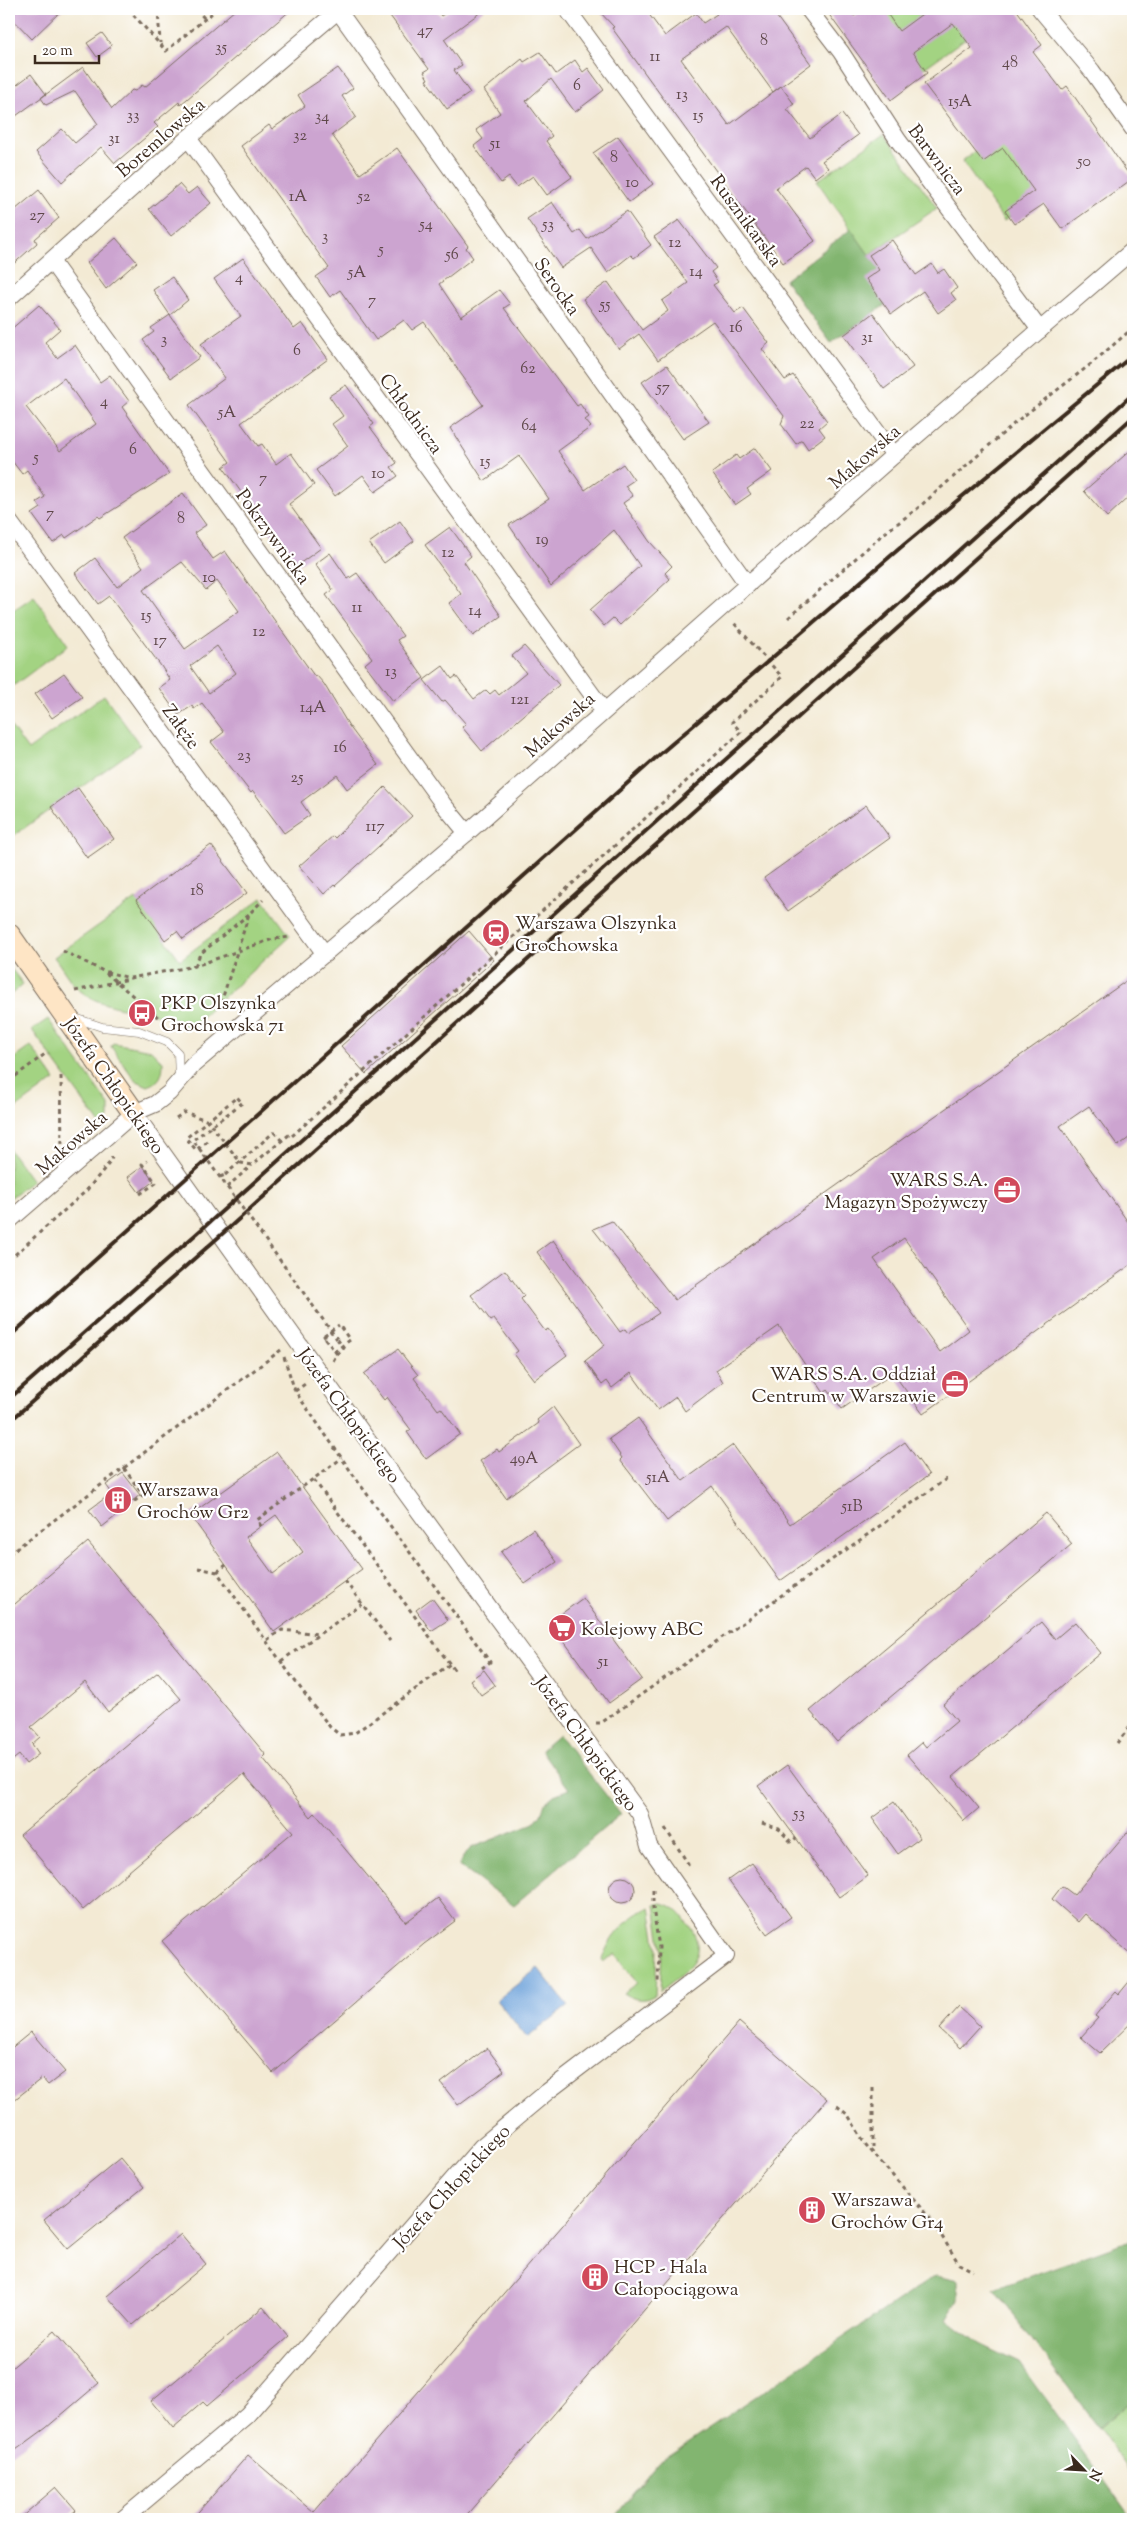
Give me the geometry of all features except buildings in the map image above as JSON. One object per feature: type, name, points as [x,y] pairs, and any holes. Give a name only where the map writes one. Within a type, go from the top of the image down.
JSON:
[{"type":"street","name":"Boremlowska","points":[[9,298],[188,138],[338,9]]},
{"type":"street","name":"Serocka","points":[[338,9],[748,585]]},
{"type":"street","name":"Rusznikarska","points":[[567,9],[894,455]]},
{"type":"street","name":"Barwnicza","points":[[808,9],[841,52],[898,140],[1040,330]]},
{"type":"street","points":[[1040,9],[1092,71],[1133,129]]},
{"type":"street","name":"Chłodnicza","points":[[188,138],[604,711]]},
{"type":"street","name":"Makowska","points":[[9,1221],[134,1113],[155,1104],[179,1085],[193,1065],[467,833],[894,455],[1133,250]]},
{"type":"street","name":"Pokrzywnicka","points":[[51,261],[443,804],[467,833]]},
{"type":"street","name":"Załęże","points":[[9,521],[324,954]]},
{"type":"street","name":"Józefa Chłopickiego","points":[[9,935],[66,998],[134,1113],[386,1466],[640,1814],[649,1846],[726,1956],[547,2092],[481,2147],[247,2415],[123,2519]]},
{"type":"lane","points":[[66,998],[74,1017],[85,1022],[102,1027],[138,1031],[167,1042],[178,1053],[180,1063],[179,1085]]},
{"type":"path","points":[[128,9],[166,51],[217,9]]},
{"type":"path","points":[[158,9],[160,43]]},
{"type":"path","points":[[196,9],[205,19]]},
{"type":"path","points":[[788,618],[882,535],[918,508],[1017,421],[1091,364],[1133,328]]},
{"type":"path","points":[[227,1187],[290,1134],[292,1136],[741,732],[732,722],[782,676],[722,608]]},
{"type":"path","points":[[195,966],[200,954],[249,914],[265,898]]},
{"type":"path","points":[[221,1003],[249,914]]},
{"type":"path","points":[[66,998],[115,981],[195,966],[273,939],[295,937]]},
{"type":"path","points":[[63,950],[103,971],[160,1019]]},
{"type":"path","points":[[103,971],[130,978]]},
{"type":"path","points":[[9,1081],[45,1054]]},
{"type":"path","points":[[61,1076],[62,1160]]},
{"type":"path","points":[[199,1148],[207,1141],[196,1150],[186,1138],[237,1097],[242,1103],[193,1140],[199,1148],[220,1177],[227,1187],[332,1331],[337,1339],[344,1348],[337,1354],[331,1365]]},
{"type":"path","points":[[176,1118],[185,1112],[208,1121],[241,1163],[252,1165]]},
{"type":"path","points":[[220,1177],[225,1176],[274,1132],[282,1141]]},
{"type":"path","points":[[9,1260],[86,1191],[111,1161],[112,1154]]},
{"type":"path","points":[[140,1194],[156,1182],[144,1163]]},
{"type":"path","points":[[332,1331],[328,1334],[323,1337],[334,1352],[350,1340],[339,1325],[324,1336],[329,1344],[337,1354]]},
{"type":"path","points":[[9,1554],[282,1350],[295,1390],[490,1662],[482,1668]]},
{"type":"path","points":[[261,1526],[257,1520],[342,1458]]},
{"type":"path","points":[[124,1468],[143,1495],[128,1506],[127,1504]]},
{"type":"path","points":[[590,1722],[601,1723],[949,1477]]},
{"type":"path","points":[[314,1480],[455,1671]]},
{"type":"path","points":[[217,1572],[226,1565]]},
{"type":"path","points":[[198,1568],[217,1572],[330,1727],[340,1735],[356,1733],[450,1664]]},
{"type":"path","points":[[346,1581],[390,1641]]},
{"type":"path","points":[[281,1662],[362,1604]]},
{"type":"path","points":[[267,1640],[282,1630],[320,1634]]},
{"type":"path","points":[[1117,1743],[1133,1723]]},
{"type":"path","points":[[762,1823],[779,1829],[791,1842],[796,1838]]},
{"type":"path","points":[[663,1826],[689,1866]]},
{"type":"path","points":[[653,1890],[653,1908],[659,1948],[658,1993],[661,2005]]},
{"type":"path","points":[[873,2088],[873,2153]]},
{"type":"path","points":[[837,2106],[848,2115],[873,2153],[933,2222],[959,2264],[973,2271]]},
{"type":"green space","points":[[855,9],[1006,9],[905,82]]},
{"type":"green space","points":[[884,134],[937,208],[869,255],[817,181]]},
{"type":"green space","points":[[999,134],[1051,189],[1004,221],[962,161]]},
{"type":"green space","points":[[851,229],[898,296],[831,343],[785,280]]},
{"type":"green space","points":[[34,596],[68,645],[9,689],[9,613]]},
{"type":"green space","points":[[104,695],[140,745],[9,839],[9,724],[28,750]]},
{"type":"green space","points":[[262,898],[290,936],[192,1026],[167,1017],[118,1007],[95,1000],[75,986],[54,957],[136,899],[180,960]]},
{"type":"green space","points":[[9,966],[23,984],[9,996]]},
{"type":"green space","points":[[48,1019],[109,1105],[109,1118],[102,1127],[32,1030]]},
{"type":"green space","points":[[113,1043],[151,1050],[163,1062],[158,1080],[148,1086],[135,1080],[112,1048]]},
{"type":"green space","points":[[31,1046],[55,1080],[9,1113],[9,1062]]},
{"type":"green space","points":[[9,1149],[32,1181],[9,1199]]},
{"type":"green space","points":[[559,1735],[621,1814],[514,1905],[459,1866],[464,1855],[471,1848],[534,1823],[541,1814],[545,1803],[554,1795],[569,1789],[541,1750]]},
{"type":"green space","points":[[662,1903],[674,1908],[682,1916],[695,1936],[697,1946],[696,1955],[692,1963],[660,1991],[662,1951],[655,1905]]},
{"type":"green space","points":[[650,1907],[657,1949],[655,1995],[647,1999],[639,1999],[623,1993],[637,1983],[615,1954],[603,1963],[602,1960],[609,1944],[620,1929],[634,1916]]},
{"type":"green space","points":[[1133,2239],[1133,2398],[1098,2428],[994,2289]]},
{"type":"green space","points":[[936,2275],[958,2280],[958,2300],[947,2319],[980,2344],[1020,2363],[1132,2519],[613,2519],[657,2463]]},
{"type":"green space","points":[[1133,2398],[1133,2476],[1099,2428]]},
{"type":"water","points":[[538,1968],[568,2006],[527,2038],[497,2000]]},
{"type":"railway","points":[[9,1337],[660,754],[900,548],[1133,355]]},
{"type":"railway","points":[[9,1399],[211,1221],[1133,394]]},
{"type":"railway","points":[[9,1422],[221,1235],[1133,417]]},
{"type":"place","name":"Warszawa Olszynka Grochowska","points":[[496,933]]},
{"type":"place","name":"PKP Olszynka Grochowska 71","points":[[142,1013]]},
{"type":"place","name":"WARS S.A. Magazyn Spożywczy","points":[[1007,1190]]},
{"type":"place","name":"WARS S.A. Oddział Centrum w Warszawie","points":[[955,1384]]},
{"type":"place","name":"Warszawa Grochów Gr2","points":[[118,1500]]},
{"type":"place","name":"Kolejowy ABC","points":[[562,1628]]},
{"type":"place","name":"Warszawa Grochów Gr4","points":[[812,2210]]},
{"type":"place","name":"HCP - Hala Całopociągowa","points":[[595,2277]]}]
